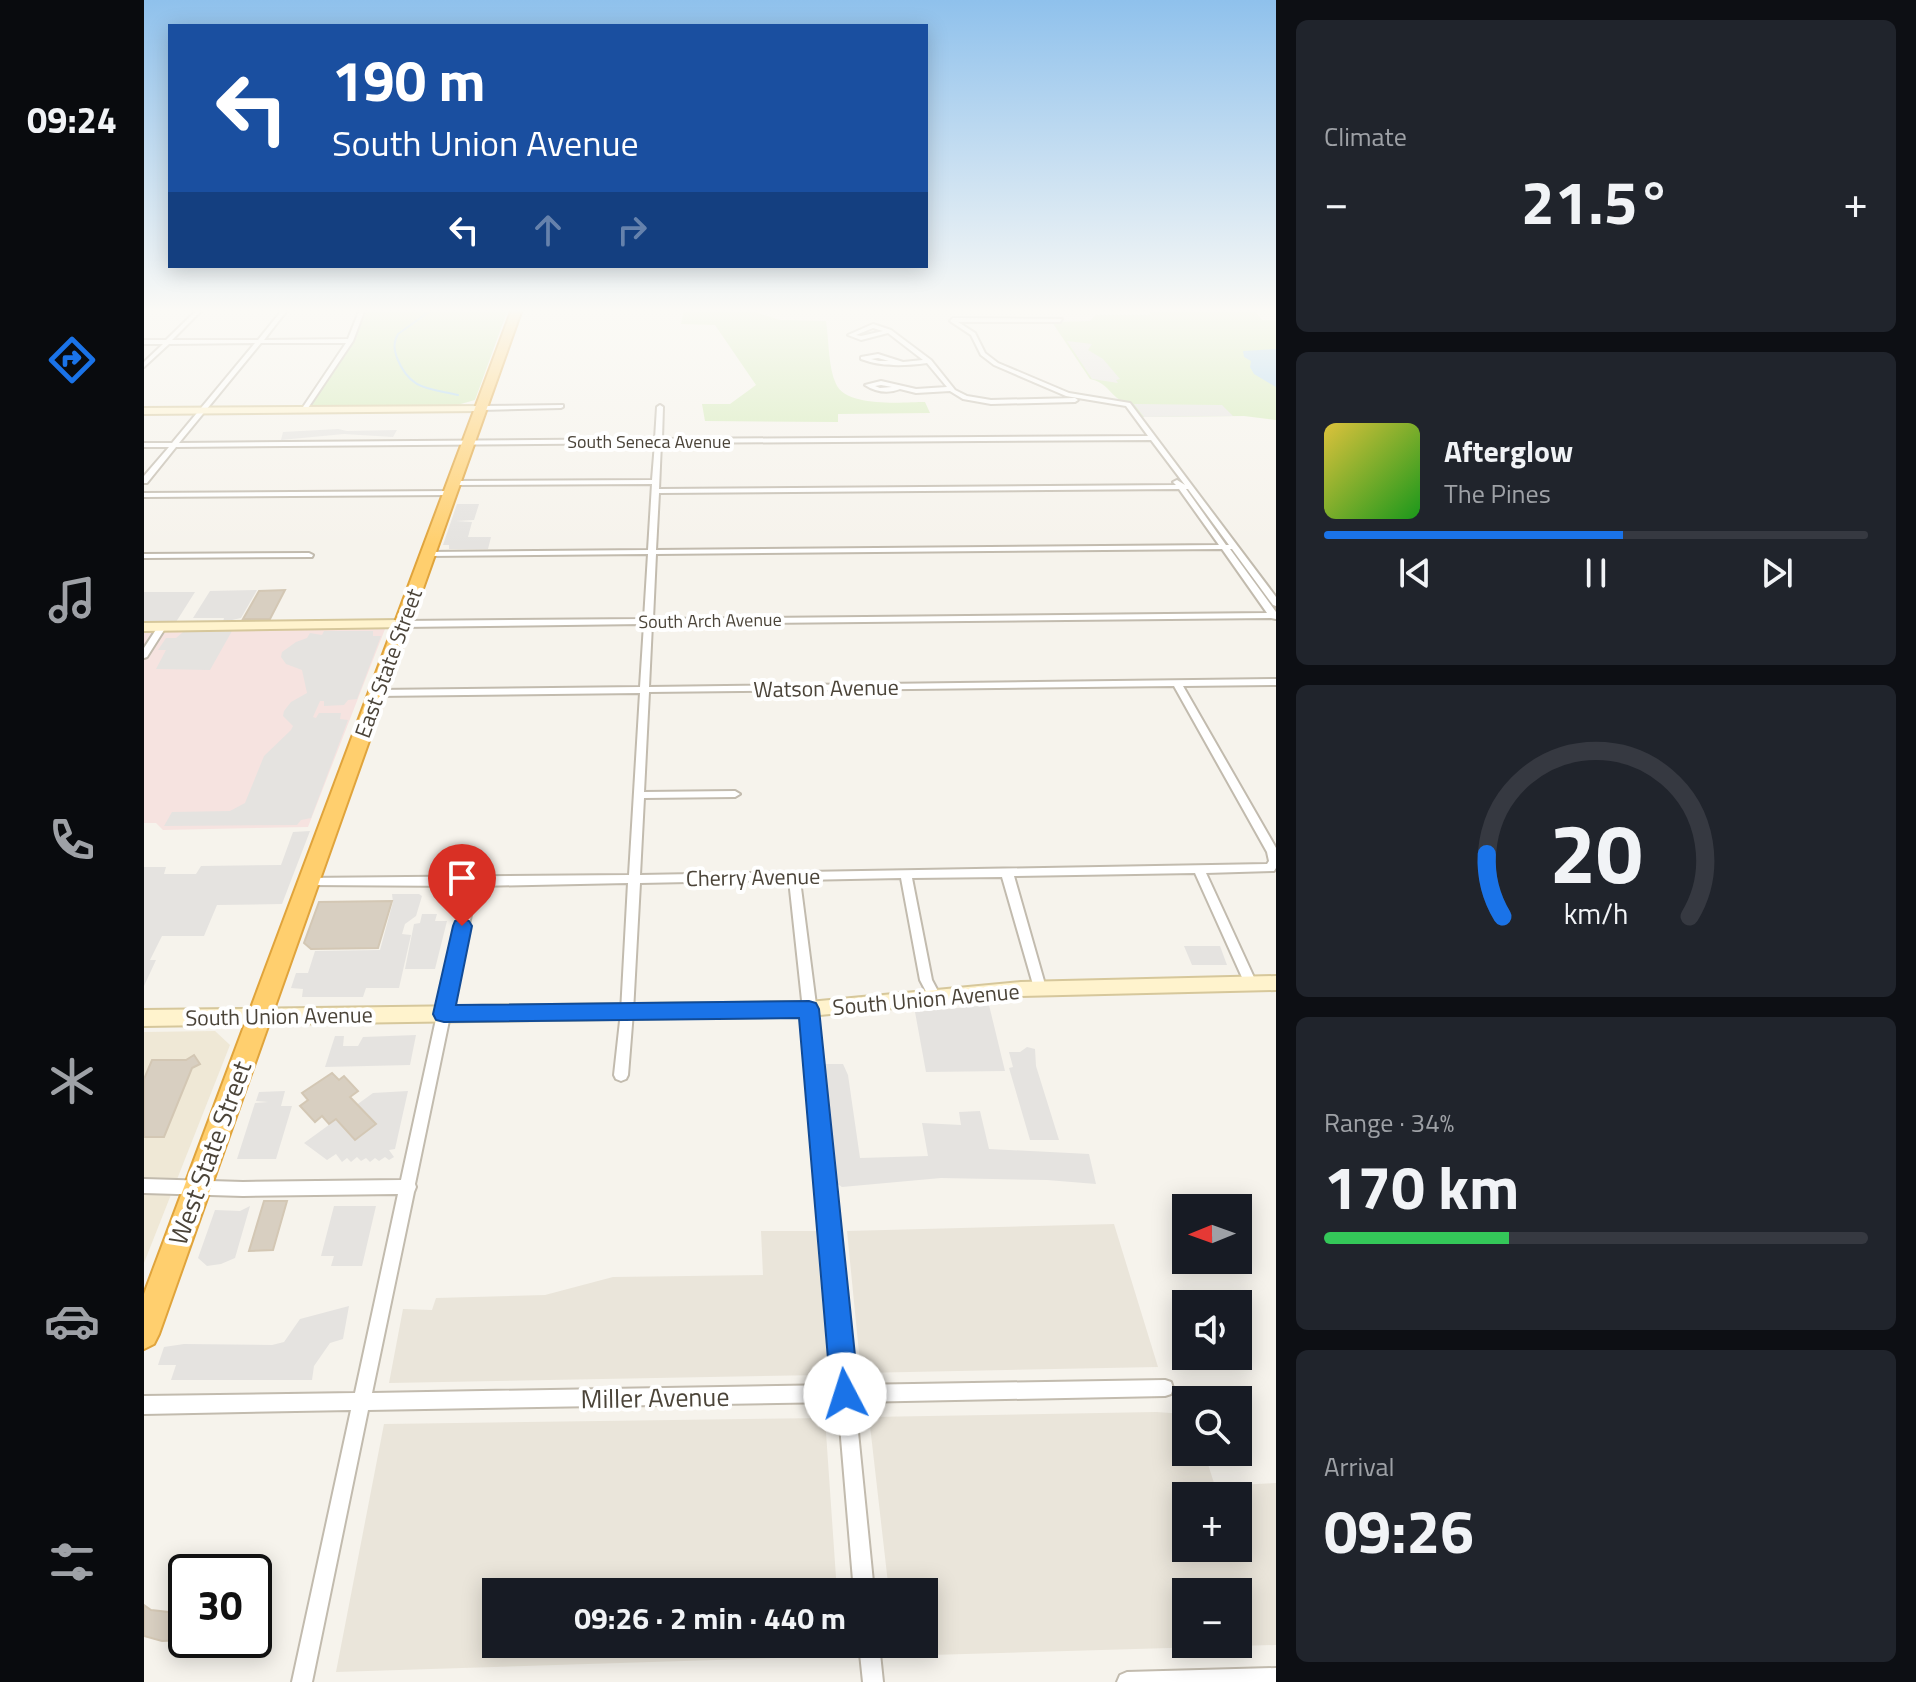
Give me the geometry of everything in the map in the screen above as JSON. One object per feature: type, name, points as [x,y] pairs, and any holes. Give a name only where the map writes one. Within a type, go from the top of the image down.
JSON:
[{"type":"highway","name":"East State Street","points":[[260,1017],[488,387]]},
{"type":"highway","name":"West State Street","points":[[144,1334],[260,1017]]},
{"type":"main road","points":[[144,411],[481,408]]},
{"type":"main road","name":"South Arch Avenue","points":[[144,627],[402,624]]},
{"type":"main road","name":"South Union Avenue","points":[[144,1018],[809,1009],[1040,988],[1276,983]]},
{"type":"street","points":[[144,481],[221,387]]},
{"type":"street","points":[[304,410],[319,387]]},
{"type":"street","points":[[1049,387],[1084,399]]},
{"type":"street","points":[[897,389],[952,389],[962,397],[982,401],[1084,399],[1124,404],[1276,603]]},
{"type":"street","points":[[481,408],[561,406]]},
{"type":"street","points":[[621,1075],[660,407]]},
{"type":"street","name":"South Seneca Avenue","points":[[144,445],[1148,438]]},
{"type":"street","points":[[144,495],[656,486],[1185,487]]},
{"type":"street","points":[[1185,487],[1202,516],[1275,616]]},
{"type":"street","points":[[1202,516],[1212,516]]},
{"type":"street","points":[[427,554],[1234,547]]},
{"type":"street","points":[[144,556],[309,555]]},
{"type":"street","points":[[1251,584],[1262,584]]},
{"type":"street","name":"South Arch Avenue","points":[[402,624],[1275,616]]},
{"type":"street","points":[[144,655],[162,627]]},
{"type":"street","name":"Watson Avenue","points":[[377,693],[1276,682]]},
{"type":"street","points":[[1177,684],[1273,852],[1275,864]]},
{"type":"street","points":[[639,795],[735,794]]},
{"type":"street","name":"Cherry Avenue","points":[[308,881],[472,882],[1262,869],[1275,864]]},
{"type":"street","points":[[1199,870],[1251,984]]},
{"type":"street","points":[[1007,873],[1040,988]]},
{"type":"street","points":[[906,875],[926,980],[935,997]]},
{"type":"street","points":[[794,877],[863,1578]]},
{"type":"street","points":[[302,1682],[472,882]]},
{"type":"street","points":[[144,1186],[409,1187]]},
{"type":"street","name":"Miller Avenue","points":[[144,1405],[1165,1388]]},
{"type":"street","points":[[870,1658],[873,1682]]},
{"type":"street","points":[[1127,1682],[1276,1678]]},
{"type":"shaded area","points":[[1134,404],[1222,405],[1233,416],[1144,417]]},
{"type":"shaded area","points":[[397,430],[393,437],[344,434],[281,440],[283,432]]},
{"type":"shaded area","points":[[457,504],[479,504],[474,520],[456,521],[472,522],[468,537],[491,537],[488,549],[449,549],[449,545],[443,545]]},
{"type":"shaded area","points":[[257,590],[241,618],[223,622],[224,618],[193,618],[210,591]]},
{"type":"shaded area","points":[[144,592],[195,592],[176,622],[144,621]]},
{"type":"shaded area","points":[[385,629],[308,827],[163,830],[156,823],[144,823],[144,631]]},
{"type":"shaded area","points":[[232,631],[210,670],[156,669],[166,650],[158,650],[166,638],[176,638],[183,632]]},
{"type":"shaded area","points":[[324,631],[373,631],[373,636],[381,636],[357,699],[348,700],[344,705],[324,706],[324,701],[320,701],[313,717],[316,718],[319,713],[341,713],[340,719],[348,720],[311,818],[301,820],[297,825],[164,826],[172,812],[230,811],[245,803],[264,756],[293,726],[283,716],[284,711],[291,702],[307,693],[302,670],[286,664],[281,657],[282,652],[307,638],[310,633],[322,635]]},
{"type":"shaded area","points":[[310,831],[282,904],[217,905],[204,936],[162,936],[150,960],[156,960],[144,986],[144,867],[166,867],[164,874],[196,874],[201,866],[281,865],[293,832]]},
{"type":"shaded area","points":[[392,894],[422,896],[416,916],[405,924],[402,934],[411,935],[399,988],[366,988],[363,997],[302,997],[303,989],[291,988],[296,973],[308,973],[315,951],[380,950],[393,902]]},
{"type":"shaded area","points":[[422,914],[437,914],[435,921],[447,921],[435,969],[405,969],[414,924],[420,923]]},
{"type":"shaded area","points":[[1184,946],[1220,946],[1227,965],[1192,965]]},
{"type":"shaded area","points":[[989,1005],[1005,1071],[926,1072],[915,1012]]},
{"type":"shaded area","points":[[215,1031],[230,1045],[144,1263],[144,1032]]},
{"type":"shaded area","points":[[416,1035],[410,1065],[325,1067],[335,1036],[344,1036],[343,1046],[358,1046],[363,1037]]},
{"type":"shaded area","points":[[1027,1047],[1035,1049],[1036,1066],[1059,1140],[1030,1140],[1009,1068],[1013,1067],[1009,1052],[1020,1052]]},
{"type":"shaded area","points":[[823,1064],[843,1064],[848,1075],[860,1158],[928,1156],[922,1123],[961,1125],[959,1112],[980,1111],[989,1149],[1089,1154],[1096,1184],[941,1178],[842,1187],[833,1181]]},
{"type":"shaded area","points":[[285,1091],[281,1106],[292,1106],[276,1159],[237,1159],[255,1103],[268,1102],[256,1101],[259,1092]]},
{"type":"shaded area","points":[[408,1091],[395,1149],[389,1150],[394,1157],[389,1160],[385,1157],[379,1161],[375,1158],[370,1162],[357,1157],[351,1162],[347,1158],[342,1162],[336,1154],[327,1160],[304,1143],[373,1093]]},
{"type":"shaded area","points":[[250,1206],[235,1258],[207,1266],[198,1258],[215,1210],[240,1211]]},
{"type":"shaded area","points":[[334,1206],[376,1206],[362,1266],[331,1266],[334,1256],[321,1256]]},
{"type":"shaded area","points":[[1114,1224],[1158,1367],[861,1373],[847,1231]]},
{"type":"shaded area","points":[[761,1231],[816,1231],[828,1365],[822,1375],[389,1383],[403,1309],[432,1310],[436,1298],[545,1295],[613,1277],[763,1275]]},
{"type":"shaded area","points":[[349,1306],[343,1339],[330,1343],[314,1366],[312,1380],[171,1380],[176,1365],[158,1365],[164,1347],[184,1344],[272,1345],[284,1342],[300,1319]]},
{"type":"shaded area","points":[[1172,1413],[1172,1466],[1209,1466],[1214,1482],[1172,1482],[1172,1562],[1252,1562],[1252,1484],[1276,1483],[1276,1645],[1252,1646],[1252,1578],[1172,1578],[1172,1648],[938,1655],[938,1578],[887,1578],[869,1417]]},
{"type":"shaded area","points":[[825,1418],[836,1578],[482,1578],[482,1658],[779,1658],[336,1672],[384,1424]]},
{"type":"green space","points":[[323,387],[480,387],[475,400],[450,407],[311,406]]},
{"type":"green space","points":[[753,387],[839,387],[851,397],[863,400],[925,402],[930,413],[838,414],[838,422],[705,421],[702,404],[730,404]]},
{"type":"green space","points":[[1106,387],[1276,387],[1276,420],[1244,416],[1143,417]]},
{"type":"building","points":[[285,590],[270,619],[243,619],[259,591]]},
{"type":"building","points":[[392,901],[378,948],[311,949],[304,943],[319,902]]},
{"type":"building","points":[[194,1055],[200,1064],[192,1068],[164,1137],[144,1137],[144,1079],[152,1060],[186,1060]]},
{"type":"building","points":[[332,1073],[339,1080],[344,1076],[358,1091],[350,1097],[376,1124],[355,1140],[336,1119],[329,1124],[322,1116],[315,1122],[300,1106],[308,1100],[302,1093]]},
{"type":"building","points":[[264,1201],[287,1201],[273,1250],[249,1251]]},
{"type":"building","points":[[144,1605],[151,1610],[168,1612],[168,1641],[144,1636]]},
{"type":"waterway","points":[[425,387],[458,395]]},
{"type":"route","points":[[462,926],[444,1014],[809,1009],[845,1394]]}]
